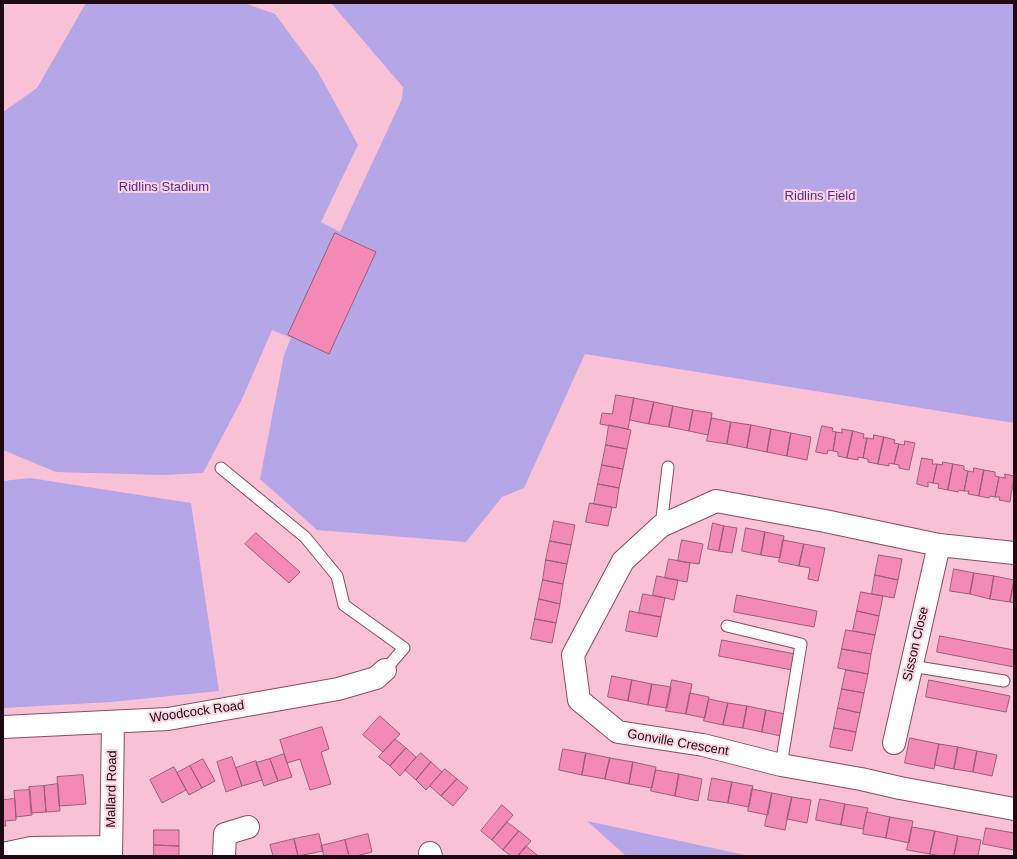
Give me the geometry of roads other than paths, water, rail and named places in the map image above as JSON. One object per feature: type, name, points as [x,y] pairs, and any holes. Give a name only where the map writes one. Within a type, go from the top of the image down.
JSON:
[{"type":"street","name":"Gonville Crescent","points":[[1014,553],[938,546],[825,521],[716,501],[662,526],[623,561],[573,655],[579,700],[618,732],[703,745],[781,765],[1014,809]]},
{"type":"street","name":"Sisson Close","points":[[894,743],[938,546]]},
{"type":"street","name":"Woodcock Road","points":[[3,727],[168,719],[338,689],[376,678],[385,670]]},
{"type":"street","name":"Mallard Road","points":[[111,852],[113,722]]},
{"type":"street","points":[[224,856],[225,834],[248,827]]},
{"type":"street","points":[[3,854],[31,848],[111,852]]},
{"type":"lane","points":[[662,526],[668,466]]},
{"type":"lane","points":[[221,468],[305,537],[337,576],[344,605],[404,648],[385,670]]},
{"type":"lane","points":[[727,626],[801,644],[781,765]]},
{"type":"lane","points":[[911,666],[1004,681]]},
{"type":"park label","name":"Ridlins Stadium","points":[[164,187]]},
{"type":"park label","name":"Ridlins Field","points":[[820,196]]}]
